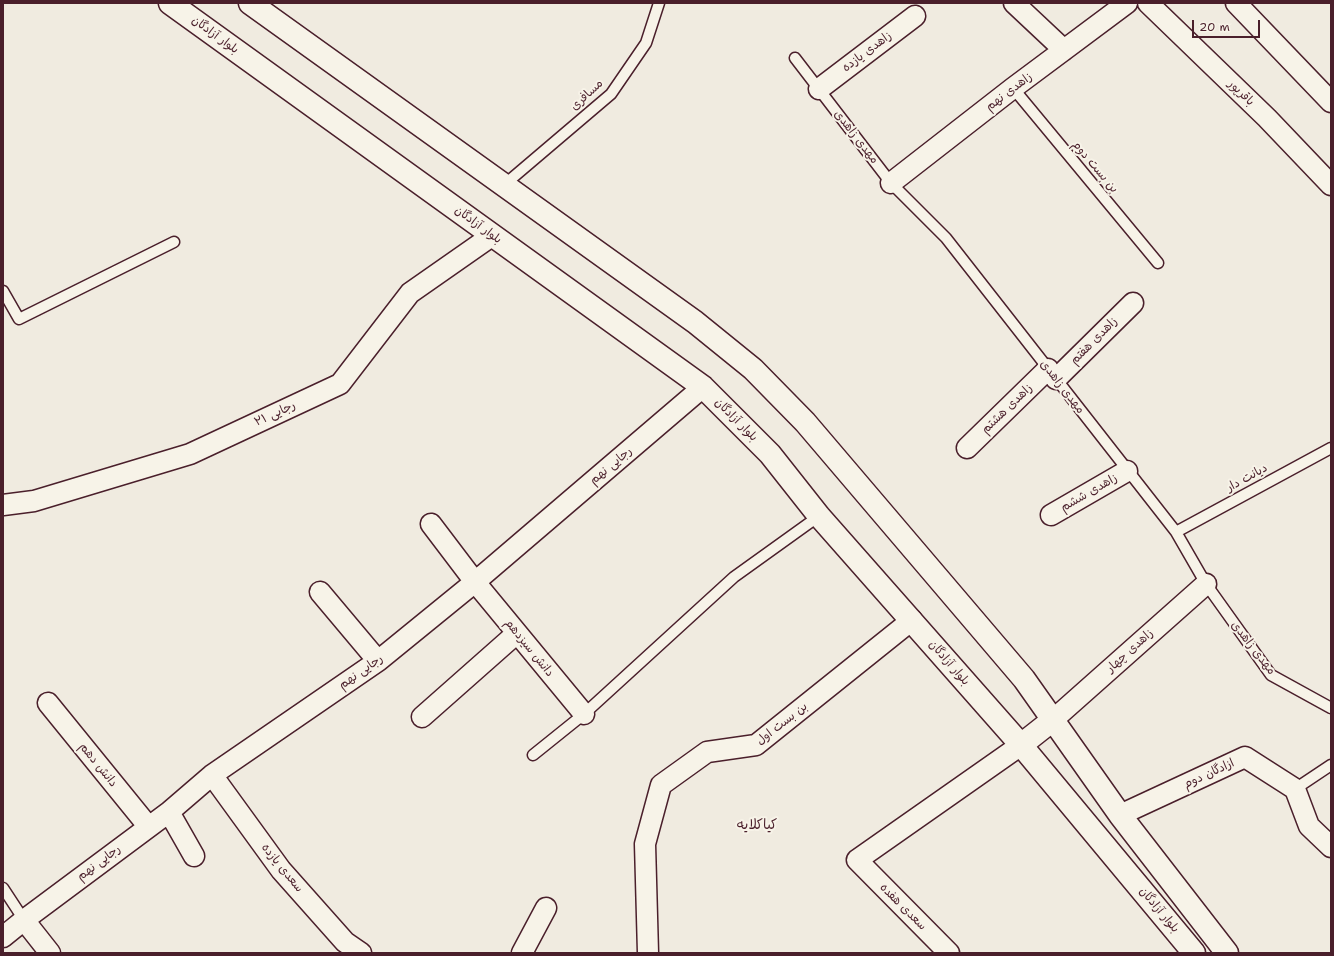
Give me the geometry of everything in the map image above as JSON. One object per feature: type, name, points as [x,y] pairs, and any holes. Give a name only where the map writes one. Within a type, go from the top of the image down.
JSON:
[{"type":"highway","name":"بلوار آزادگان","points":[[170,3],[703,387],[770,454],[819,516],[1021,745],[1194,953]]},
{"type":"highway","points":[[250,3],[696,322],[753,369],[810,428],[1024,679],[1054,719],[1120,815],[1227,953]]},
{"type":"highway","points":[[1021,745],[1054,719]]},
{"type":"street","points":[[1014,3],[1064,50]]},
{"type":"street","name":"زاهدی نهم","points":[[891,183],[1013,88],[1127,3]]},
{"type":"street","name":"باقرپور","points":[[1148,3],[1267,118],[1331,185]]},
{"type":"street","points":[[1236,3],[1331,102]]},
{"type":"street","name":"زاهدی یازده","points":[[819,89],[915,16]]},
{"type":"street","name":"رجایی ۲۱","points":[[3,505],[34,501],[190,454],[340,384],[410,292],[493,235]]},
{"type":"street","name":"زاهدی هفتم","points":[[1052,374],[1133,303]]},
{"type":"street","name":"زاهدی هشتم","points":[[967,448],[1052,374]]},
{"type":"street","name":"رجایی نهم","points":[[3,937],[148,826],[170,812],[212,775],[378,661],[475,582],[703,387]]},
{"type":"street","name":"زاهدی ششم","points":[[1051,515],[1127,472]]},
{"type":"street","name":"دانش سیزدهم","points":[[430,524],[475,582],[584,714]]},
{"type":"street","name":"زاهدی چهار","points":[[1054,719],[1206,584]]},
{"type":"street","points":[[320,592],[378,661]]},
{"type":"street","name":"بن بست اول","points":[[648,953],[645,844],[661,785],[707,752],[756,745],[912,620]]},
{"type":"street","points":[[422,717],[517,633]]},
{"type":"street","name":"دانش دهم","points":[[48,703],[148,826]]},
{"type":"street","name":"سعدی هفده","points":[[949,953],[857,860],[1021,745]]},
{"type":"street","name":"ازادگان دوم","points":[[1120,815],[1245,757],[1295,789]]},
{"type":"street","name":"سعدی یازده","points":[[212,775],[281,870],[340,947],[361,953]]},
{"type":"street","points":[[1295,789],[1309,826],[1331,847]]},
{"type":"street","points":[[170,812],[194,856]]},
{"type":"street","points":[[522,953],[546,908]]},
{"type":"street","points":[[24,920],[50,953]]},
{"type":"lane","name":"مسافری","points":[[504,185],[611,94],[646,43],[659,3]]},
{"type":"lane","name":"مهدی زاهدی","points":[[795,58],[891,183],[946,238],[1127,472],[1176,532],[1206,584],[1271,675],[1331,708]]},
{"type":"lane","name":"بن بست دوم","points":[[1013,88],[1158,263]]},
{"type":"lane","points":[[3,291],[19,319],[174,242]]},
{"type":"lane","name":"دیانت دار","points":[[1176,532],[1331,448]]},
{"type":"lane","points":[[533,755],[584,714],[734,577],[819,516]]},
{"type":"lane","points":[[1295,789],[1331,765]]},
{"type":"lane","points":[[3,888],[24,920]]},
{"type":"district","name":"کیاکلایه","points":[[757,825]]}]
